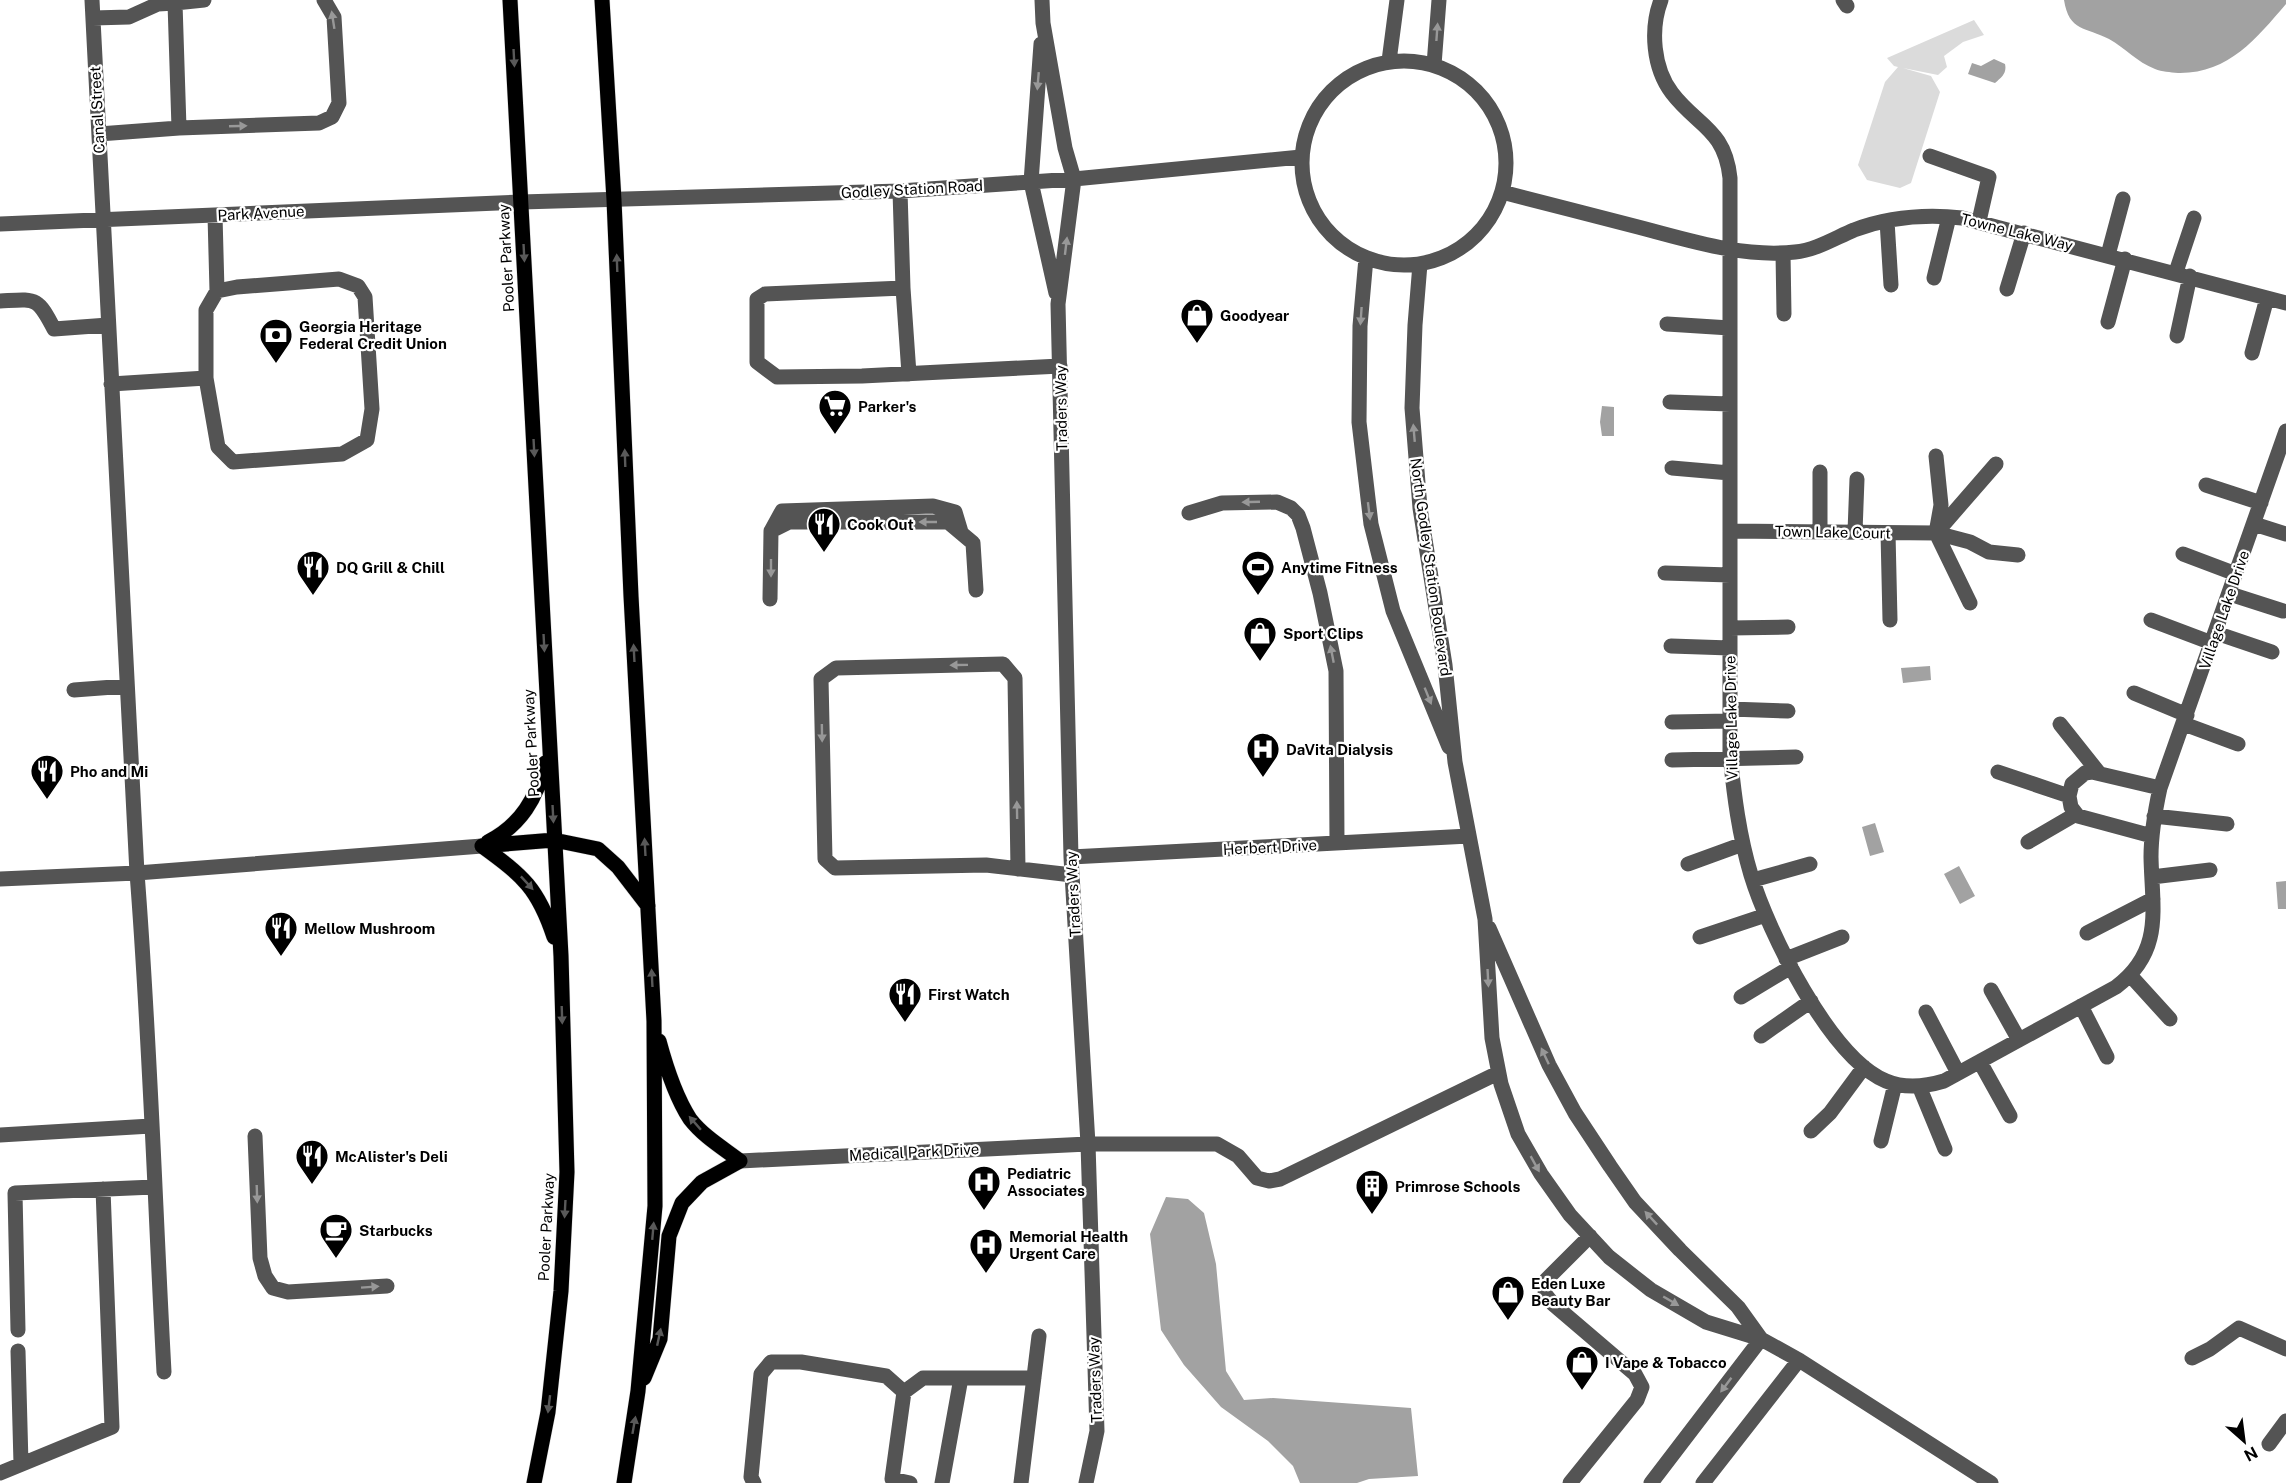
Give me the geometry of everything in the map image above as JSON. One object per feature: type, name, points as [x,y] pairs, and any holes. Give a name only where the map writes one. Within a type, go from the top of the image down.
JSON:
[{"type":"main road","name":"Pooler Parkway","points":[[510,0],[561,956],[567,1172],[561,1291],[548,1412],[534,1483]]},
{"type":"main road","points":[[602,0],[614,200],[631,596],[654,1021],[655,1206],[638,1391],[624,1483]]},
{"type":"main road","points":[[482,846],[504,834],[525,813],[540,785],[550,746]]},
{"type":"main road","points":[[482,846],[554,840],[598,849],[618,867],[648,906]]},
{"type":"main road","points":[[482,846],[513,869],[534,890],[545,909],[561,956]]},
{"type":"main road","points":[[638,1391],[660,1339],[669,1236],[682,1203],[702,1182],[740,1161],[710,1139],[691,1120],[671,1080],[654,1021]]},
{"type":"street","name":"Canal Street","points":[[92,0],[137,873],[148,1016],[151,1126],[164,1372]]},
{"type":"street","points":[[93,18],[129,17],[158,4],[204,0]]},
{"type":"street","points":[[99,134],[179,128],[319,123],[332,117],[339,103],[333,16],[324,0]]},
{"type":"street","points":[[1042,0],[1043,23],[1065,148],[1074,179]]},
{"type":"street","points":[[1389,61],[1397,0]]},
{"type":"street","points":[[1434,65],[1439,0]]},
{"type":"street","name":"Village Lake Drive","points":[[1661,0],[1655,18],[1654,38],[1666,83],[1677,99],[1712,132],[1722,145],[1730,178],[1730,758],[1735,804],[1743,844],[1766,915],[1788,963],[1832,1031],[1864,1067],[1878,1077],[1895,1084],[1919,1086],[1944,1081],[2116,987],[2142,960],[2150,944],[2154,927],[2152,836],[2160,789],[2261,503],[2282,455],[2286,431]]},
{"type":"street","points":[[175,3],[179,128]]},
{"type":"street","name":"Traders Way","points":[[1043,23],[1031,182],[1058,304]]},
{"type":"street","points":[[1389,61],[1412,61],[1434,65],[1458,76],[1479,93],[1494,115],[1504,140],[1506,166],[1502,192],[1490,218],[1471,239],[1448,255],[1420,264],[1392,264],[1366,258],[1338,242],[1317,218],[1304,189],[1301,157],[1309,123],[1328,94],[1356,72],[1389,61]]},
{"type":"street","points":[[1930,156],[1989,177],[1979,221]]},
{"type":"street","name":"Godley Station Road","points":[[521,202],[900,190],[1074,179],[1301,157]]},
{"type":"street","name":"Traders Way","points":[[1074,179],[1058,304],[1071,857],[1088,1144],[1097,1431],[1086,1483]]},
{"type":"street","points":[[900,190],[909,374]]},
{"type":"street","name":"Towne Lake Way","points":[[1502,192],[1683,239],[1729,248],[1783,253],[1807,250],[1858,229],[1887,221],[1923,216],[1949,216],[2024,232],[2286,303]]},
{"type":"street","points":[[2108,255],[2123,199]]},
{"type":"street","name":"Park Avenue","points":[[0,224],[521,202]]},
{"type":"street","points":[[215,215],[217,291],[206,310],[206,378],[218,447],[233,462],[342,454],[367,440],[372,409],[365,297],[358,286],[339,279],[237,287],[217,291]]},
{"type":"street","points":[[1934,278],[1949,216]]},
{"type":"street","points":[[2176,336],[2183,274],[2194,218]]},
{"type":"street","points":[[1887,221],[1891,285]]},
{"type":"street","points":[[2007,289],[2024,232]]},
{"type":"street","points":[[1783,253],[1784,314]]},
{"type":"street","name":"North Godley Station Boulevard","points":[[1366,258],[1360,326],[1359,422],[1371,524],[1394,611],[1455,762]]},
{"type":"street","points":[[2108,322],[2125,259]]},
{"type":"street","name":"North Godley Station Boulevard","points":[[1420,264],[1412,408],[1420,508],[1445,665],[1455,762],[1485,919],[1492,1038],[1498,1073],[1518,1134],[1540,1174],[1570,1215],[1609,1257],[1652,1290],[1706,1322],[1761,1339],[1799,1360],[1990,1483]]},
{"type":"street","points":[[903,288],[765,294],[757,299],[757,362],[777,378],[1060,366]]},
{"type":"street","points":[[2252,353],[2267,297]]},
{"type":"street","points":[[0,301],[30,299],[39,304],[54,329],[108,325]]},
{"type":"street","points":[[1667,324],[1731,328]]},
{"type":"street","points":[[111,384],[206,378]]},
{"type":"street","points":[[1670,402],[1730,404]]},
{"type":"street","points":[[1936,456],[1941,505],[1936,533],[1970,603]]},
{"type":"street","points":[[1936,533],[1996,464]]},
{"type":"street","points":[[1672,468],[1730,472]]},
{"type":"street","points":[[1820,472],[1820,532]]},
{"type":"street","points":[[1855,532],[1857,479]]},
{"type":"street","points":[[2206,484],[2261,503]]},
{"type":"street","points":[[1189,513],[1222,503],[1277,501],[1291,508],[1298,515],[1320,593],[1336,671],[1337,843]]},
{"type":"street","points":[[770,599],[771,531],[789,522],[948,522],[973,543],[976,590]]},
{"type":"street","points":[[2254,524],[2286,534]]},
{"type":"street","name":"Town Lake Court","points":[[1730,531],[1936,533],[1970,542],[1989,552],[2018,555]]},
{"type":"street","points":[[1888,533],[1890,620]]},
{"type":"street","points":[[2183,554],[2236,574]]},
{"type":"street","points":[[1665,573],[1730,575]]},
{"type":"street","points":[[2230,594],[2283,612]]},
{"type":"street","points":[[2151,620],[2272,652]]},
{"type":"street","points":[[1730,628],[1788,627]]},
{"type":"street","points":[[1671,646],[1730,648]]},
{"type":"street","points":[[1018,869],[1015,678],[1004,664],[836,668],[821,679],[825,859],[835,868],[986,865],[1018,869],[1072,875]]},
{"type":"street","points":[[74,690],[127,686]]},
{"type":"street","points":[[2134,693],[2238,744]]},
{"type":"street","points":[[1672,722],[1788,711]]},
{"type":"street","points":[[2060,724],[2099,773]]},
{"type":"street","points":[[1672,760],[1796,757]]},
{"type":"street","points":[[1998,772],[2069,796]]},
{"type":"street","points":[[2152,836],[2082,818],[2071,807],[2069,796],[2072,784],[2080,776],[2092,772],[2160,789]]},
{"type":"street","points":[[2028,842],[2076,814]]},
{"type":"street","points":[[2154,816],[2227,824]]},
{"type":"street","name":"Herbert Drive","points":[[1071,857],[1469,836]]},
{"type":"street","points":[[1688,864],[1743,844]]},
{"type":"street","points":[[0,879],[137,873],[482,846]]},
{"type":"street","points":[[1753,880],[1810,864]]},
{"type":"street","points":[[2152,877],[2210,870]]},
{"type":"street","points":[[2086,933],[2153,899]]},
{"type":"street","points":[[1700,938],[1766,915]]},
{"type":"street","name":"North Godley Station Boulevard","points":[[1485,919],[1549,1065],[1575,1113],[1635,1202],[1680,1250],[1738,1306],[1761,1339]]},
{"type":"street","points":[[1741,997],[1788,963],[1842,937]]},
{"type":"street","points":[[2130,975],[2170,1019]]},
{"type":"street","points":[[1991,990],[2019,1040]]},
{"type":"street","points":[[1761,1036],[1811,1001]]},
{"type":"street","points":[[2081,1006],[2108,1057]]},
{"type":"street","points":[[1926,1012],[1958,1073]]},
{"type":"street","points":[[1980,1062],[2010,1116]]},
{"type":"street","points":[[1810,1131],[1830,1113],[1864,1067]]},
{"type":"street","name":"Medical Park Drive","points":[[740,1161],[1088,1144],[1217,1144],[1238,1156],[1257,1178],[1269,1181],[1280,1179],[1498,1073]]},
{"type":"street","points":[[1881,1141],[1895,1084]]},
{"type":"street","points":[[1919,1086],[1945,1149]]},
{"type":"street","points":[[0,1135],[151,1126]]},
{"type":"street","points":[[255,1136],[260,1258],[265,1276],[273,1288],[288,1292],[387,1286]]},
{"type":"street","points":[[18,1330],[15,1193],[154,1187]]},
{"type":"street","points":[[0,1473],[112,1426],[103,1189]]},
{"type":"street","points":[[1570,1483],[1637,1400],[1642,1387],[1635,1374],[1552,1304],[1545,1294],[1546,1280],[1590,1236]]},
{"type":"street","points":[[2192,1358],[2210,1350],[2239,1328],[2286,1349]]},
{"type":"street","points":[[1021,1483],[1039,1336]]},
{"type":"street","points":[[1651,1483],[1761,1339]]},
{"type":"street","points":[[18,1351],[21,1464]]},
{"type":"street","points":[[1703,1483],[1799,1360]]},
{"type":"street","points":[[754,1483],[751,1477],[761,1374],[771,1362],[801,1362],[886,1376],[904,1392]]},
{"type":"street","points":[[910,1483],[889,1481],[904,1392],[923,1378],[1034,1378]]},
{"type":"street","points":[[942,1483],[962,1378]]},
{"type":"street","points":[[2269,1443],[2286,1421]]},
{"type":"shaded area","points":[[2064,0],[2286,0],[2286,4],[2264,30],[2240,52],[2226,61],[2196,72],[2178,73],[2160,71],[2149,66],[2109,39],[2080,27],[2070,18]]},
{"type":"shaded area","points":[[1974,20],[1984,35],[1963,42],[1944,56],[1947,67],[1938,75],[1903,68],[1931,76],[1940,92],[1911,183],[1900,188],[1867,180],[1858,165],[1885,82],[1898,67],[1887,58]]},
{"type":"shaded area","points":[[1994,59],[2005,64],[2003,75],[1995,83],[1968,74],[1972,63],[1981,66]]},
{"type":"shaded area","points":[[1602,406],[1614,407],[1614,436],[1602,436],[1600,422]]},
{"type":"shaded area","points":[[1930,666],[1931,680],[1903,683],[1901,668]]},
{"type":"shaded area","points":[[1875,823],[1884,852],[1870,856],[1862,827]]},
{"type":"shaded area","points":[[1959,866],[1975,896],[1960,904],[1944,874]]},
{"type":"shaded area","points":[[2286,881],[2286,909],[2278,909],[2276,882]]},
{"type":"shaded area","points":[[1166,1197],[1188,1199],[1204,1213],[1216,1264],[1226,1371],[1244,1400],[1273,1398],[1411,1408],[1418,1476],[1369,1479],[1357,1483],[1300,1483],[1293,1466],[1268,1441],[1221,1407],[1184,1365],[1161,1330],[1150,1234]]},
{"type":"place","name":"Goodyear","points":[[1197,344]]},
{"type":"place","name":"Georgia Heritage Federal Credit Union","points":[[276,364]]},
{"type":"place","name":"Parker's","points":[[835,435]]},
{"type":"place","name":"Cook Out","points":[[824,553]]},
{"type":"place","name":"DQ Grill & Chill","points":[[313,596]]},
{"type":"place","name":"Anytime Fitness","points":[[1258,596]]},
{"type":"place","name":"Sport Clips","points":[[1260,662]]},
{"type":"place","name":"DaVita Dialysis","points":[[1263,778]]},
{"type":"place","name":"Pho and Mi","points":[[47,800]]},
{"type":"place","name":"Mellow Mushroom","points":[[281,957]]},
{"type":"place","name":"First Watch","points":[[905,1023]]},
{"type":"place","name":"McAlister's Deli","points":[[312,1185]]},
{"type":"place","name":"Pediatric Associates","points":[[984,1211]]},
{"type":"place","name":"Primrose Schools","points":[[1372,1215]]},
{"type":"place","name":"Starbucks","points":[[336,1259]]},
{"type":"place","name":"Memorial Health Urgent Care","points":[[986,1274]]},
{"type":"place","name":"Eden Luxe Beauty Bar","points":[[1508,1321]]},
{"type":"place","name":"I Vape & Tobacco","points":[[1582,1391]]}]
